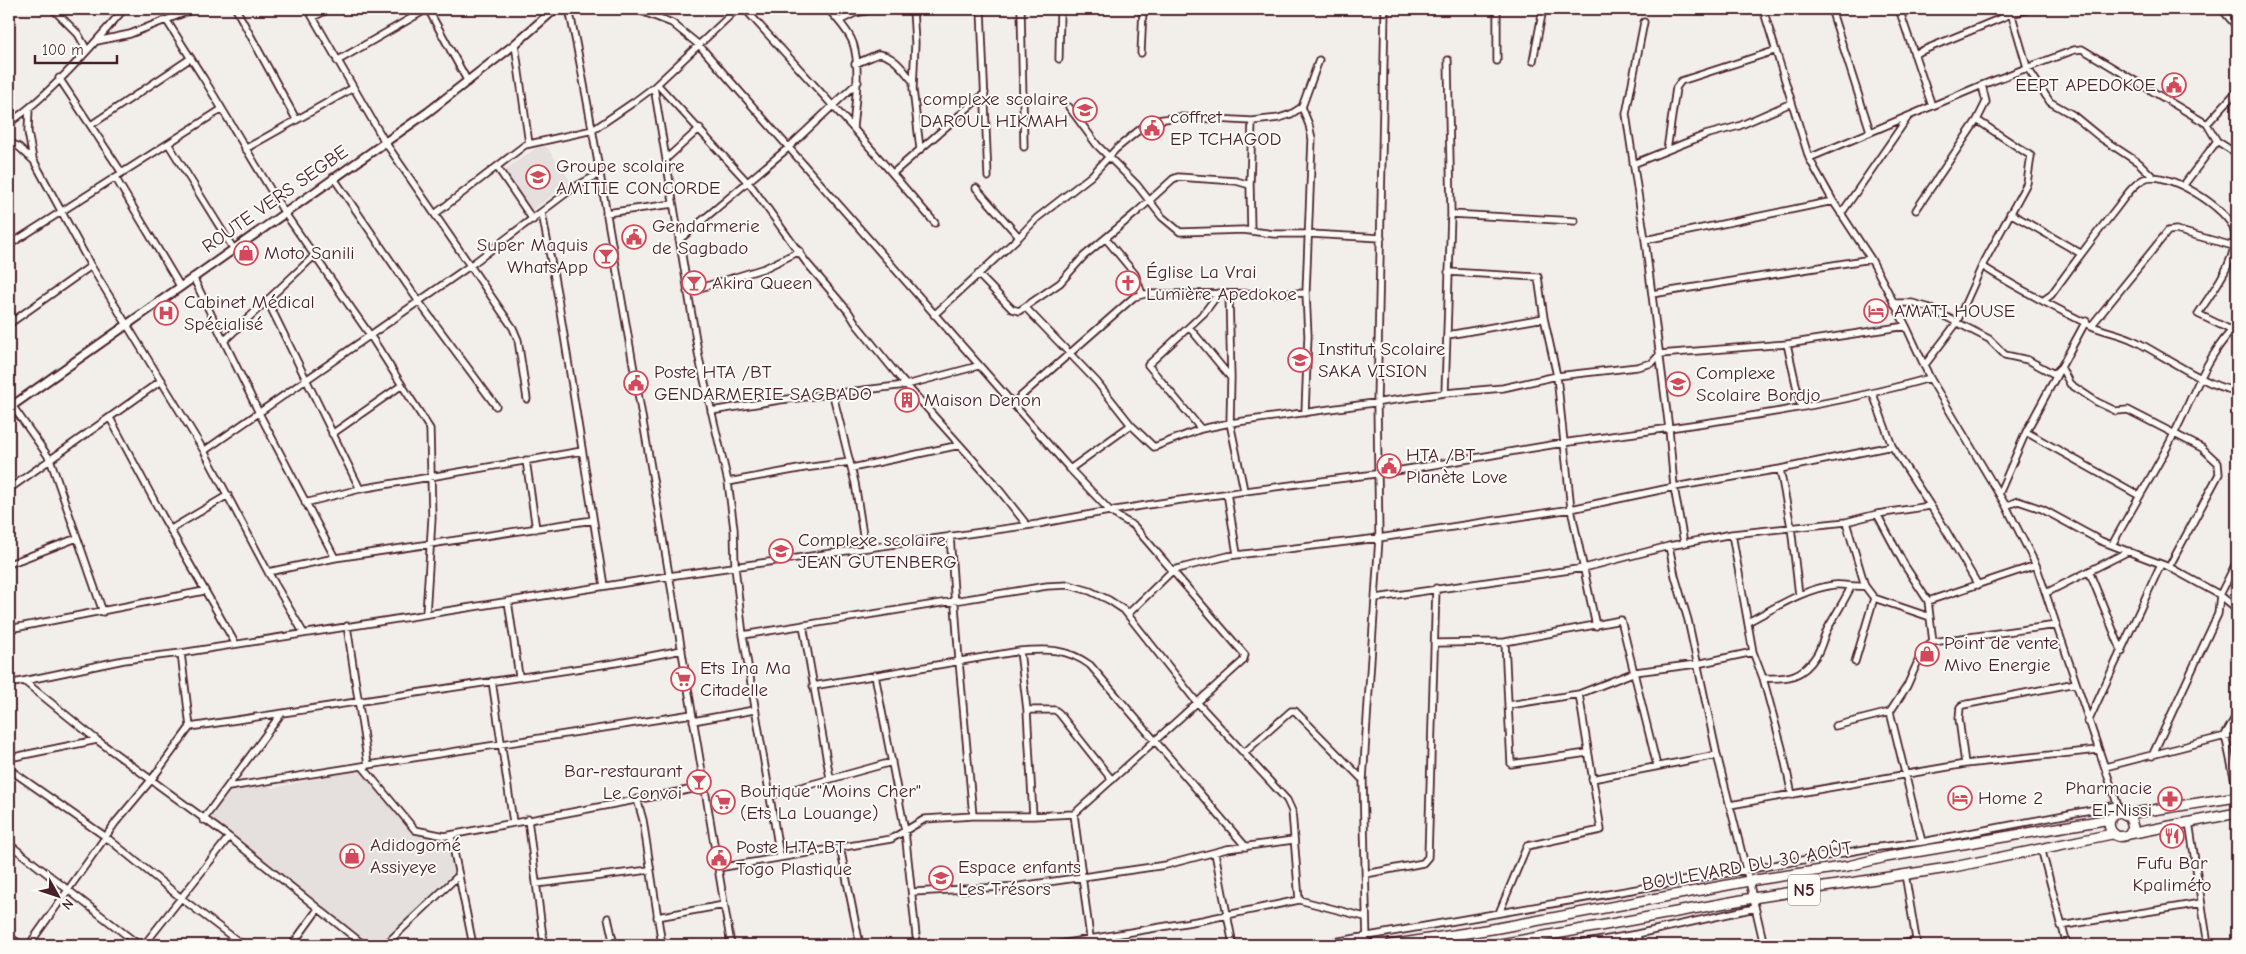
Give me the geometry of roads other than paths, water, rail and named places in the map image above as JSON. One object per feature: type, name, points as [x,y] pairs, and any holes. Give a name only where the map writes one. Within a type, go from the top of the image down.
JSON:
[{"type":"highway","name":"N5","points":[[2110,819],[2121,810],[2237,797]]},
{"type":"highway","points":[[2121,810],[2133,823],[2129,834]]},
{"type":"highway","name":"N5","points":[[2112,834],[2119,837],[2237,813]]},
{"type":"highway","points":[[2110,819],[2109,827],[2112,834]]},
{"type":"highway","name":"BOULEVARD DU 30 AOÛT","points":[[1390,945],[1406,944],[1498,928],[1750,881],[1848,866],[1886,857],[2110,819]]},
{"type":"highway","name":"BOULEVARD DU 30 AOÛT","points":[[1495,945],[1753,898],[1954,867],[2112,834]]},
{"type":"main road","name":"ROUTE VERS SEGBE","points":[[10,405],[468,82],[554,9]]},
{"type":"street","points":[[54,9],[78,34],[87,50]]},
{"type":"street","points":[[9,123],[29,108],[97,41],[124,9]]},
{"type":"street","points":[[97,41],[125,35],[167,21],[194,9]]},
{"type":"street","points":[[236,9],[296,120]]},
{"type":"street","points":[[308,9],[385,142],[516,333],[527,399]]},
{"type":"street","points":[[312,17],[329,9]]},
{"type":"street","points":[[337,62],[427,9],[468,82]]},
{"type":"street","points":[[569,9],[593,130],[599,174],[682,650],[730,945]]},
{"type":"street","points":[[636,9],[672,23],[699,45],[1070,469],[1109,510],[1131,523],[1174,570],[1245,655],[1243,661],[1074,814],[925,819],[891,839],[718,868]]},
{"type":"street","points":[[435,214],[529,144],[593,130],[656,86],[737,9]]},
{"type":"street","points":[[745,9],[893,173],[935,223]]},
{"type":"street","points":[[828,9],[839,21],[853,44],[858,82],[853,128]]},
{"type":"street","points":[[839,21],[855,13],[876,9]]},
{"type":"street","points":[[913,9],[915,43],[912,80],[920,149]]},
{"type":"street","points":[[980,9],[988,177]]},
{"type":"street","points":[[1021,9],[1024,147]]},
{"type":"street","points":[[1058,59],[1060,9]]},
{"type":"street","points":[[1141,53],[1143,9]]},
{"type":"street","points":[[1367,945],[1363,780],[1379,538],[1377,403],[1385,9]]},
{"type":"street","points":[[1497,9],[1497,61]]},
{"type":"street","points":[[1533,61],[1543,9]]},
{"type":"street","points":[[1317,945],[1871,848],[1922,842],[2121,810],[2088,722],[2036,565],[2006,506],[1930,378],[1906,326],[1871,259],[1833,201],[1809,158],[1774,51],[1763,9]]},
{"type":"street","points":[[1831,9],[1870,131]]},
{"type":"street","points":[[1899,9],[1932,106]]},
{"type":"street","points":[[1914,54],[2010,11],[2031,9]]},
{"type":"street","points":[[2221,9],[2237,27]]},
{"type":"street","points":[[2226,14],[2230,9]]},
{"type":"street","points":[[2010,11],[2027,67],[2050,102],[2073,115],[2101,138],[2139,163],[2153,177]]},
{"type":"street","points":[[167,21],[284,212],[370,336],[430,429],[431,544],[426,614]]},
{"type":"street","points":[[1644,22],[1626,108],[1670,429],[1674,487],[1684,543]]},
{"type":"street","points":[[515,44],[529,144]]},
{"type":"street","points":[[1809,158],[2027,67],[2082,49],[2207,124],[2217,141],[2237,154]]},
{"type":"street","points":[[1667,150],[1676,88],[1681,81],[1774,51]]},
{"type":"street","points":[[855,64],[882,54],[896,62],[912,80]]},
{"type":"street","points":[[91,125],[191,58]]},
{"type":"street","points":[[934,315],[1037,218],[1091,176],[1108,157],[1153,120],[1179,117],[1252,121],[1288,116],[1302,107],[1319,60]]},
{"type":"street","points":[[1445,392],[1448,334],[1448,272],[1452,214],[1448,60]]},
{"type":"street","points":[[59,78],[122,172]]},
{"type":"street","points":[[679,240],[788,148],[858,82]]},
{"type":"street","points":[[1916,210],[1977,120],[1986,102],[1982,85]]},
{"type":"street","points":[[656,86],[700,128],[747,182],[800,251],[806,262],[906,384],[1027,525]]},
{"type":"street","points":[[656,86],[687,292],[711,411],[728,482],[743,635],[768,796],[780,857]]},
{"type":"street","points":[[245,150],[353,88]]},
{"type":"street","points":[[2207,124],[2237,90]]},
{"type":"street","points":[[893,173],[985,93]]},
{"type":"street","points":[[1633,164],[1705,135],[1739,126],[1791,103]]},
{"type":"street","points":[[1069,107],[1108,157],[1137,185],[1162,217],[1183,233],[1251,231],[1274,234],[1381,238]]},
{"type":"street","points":[[1302,107],[1312,140],[1310,234],[1306,293],[1308,336],[1304,413]]},
{"type":"street","points":[[29,108],[28,132],[34,161],[92,266],[204,451],[268,572],[303,632]]},
{"type":"street","points":[[9,245],[222,109]]},
{"type":"street","points":[[1841,214],[1908,116]]},
{"type":"street","points":[[1924,366],[1956,324],[1982,266],[2028,183],[2031,156],[1977,120]]},
{"type":"street","points":[[1251,231],[1252,121]]},
{"type":"street","points":[[666,159],[700,128]]},
{"type":"street","points":[[2183,186],[2217,141]]},
{"type":"street","points":[[9,142],[19,147],[34,161]]},
{"type":"street","points":[[168,145],[233,248]]},
{"type":"street","points":[[497,167],[533,220]]},
{"type":"street","points":[[204,451],[419,302],[574,188],[599,174]]},
{"type":"street","points":[[115,177],[180,286]]},
{"type":"street","points":[[333,177],[419,302],[496,406]]},
{"type":"street","points":[[978,274],[1012,309],[1018,311],[1060,283],[1084,256],[1178,177],[1236,181],[1250,185]]},
{"type":"street","points":[[2044,300],[2051,295],[2080,253],[2138,182],[2145,178],[2153,177],[2183,186],[2214,207],[2229,221],[2234,230],[2231,258],[2198,314],[2237,333]]},
{"type":"street","points":[[976,188],[1019,237]]},
{"type":"street","points":[[1645,240],[1833,201]]},
{"type":"street","points":[[606,213],[673,204]]},
{"type":"street","points":[[542,213],[558,298],[604,586]]},
{"type":"street","points":[[2010,213],[2080,253]]},
{"type":"street","points":[[1452,214],[1575,221]]},
{"type":"street","points":[[1999,494],[2026,432],[2061,367],[2089,323],[2168,231],[2176,230],[2233,246]]},
{"type":"street","points":[[1106,239],[1134,274],[1142,294]]},
{"type":"street","points":[[687,292],[765,268],[800,251]]},
{"type":"street","points":[[224,341],[314,256]]},
{"type":"street","points":[[1652,294],[1871,259]]},
{"type":"street","points":[[9,324],[92,266]]},
{"type":"street","points":[[1982,266],[2016,287],[2089,323],[2129,338],[2199,377],[2222,387],[2237,390]]},
{"type":"street","points":[[1448,272],[1538,277],[1544,318],[1557,376],[1571,509],[1596,626]]},
{"type":"street","points":[[193,276],[259,413],[335,558]]},
{"type":"street","points":[[1012,404],[1131,299],[1142,294],[1306,293]]},
{"type":"street","points":[[1201,429],[1148,366],[1207,310],[1219,294]]},
{"type":"street","points":[[1228,294],[1232,378],[1230,423],[1244,490]]},
{"type":"street","points":[[267,300],[360,488]]},
{"type":"street","points":[[1893,303],[1912,303],[1927,307],[1956,324],[1989,339],[2005,355],[2028,360],[2054,374],[2061,367]]},
{"type":"street","points":[[1025,307],[1068,354],[1097,382],[1130,425],[1154,447],[1201,429],[1230,423],[1445,392],[1502,388],[1557,376],[1637,367],[1652,363],[1660,354],[1787,344],[1906,326]]},
{"type":"street","points":[[1448,334],[1544,318]]},
{"type":"street","points":[[1189,327],[1232,378]]},
{"type":"street","points":[[2112,545],[2174,433],[2199,377],[2231,330]]},
{"type":"street","points":[[1787,344],[1801,406]]},
{"type":"street","points":[[711,411],[906,384],[978,366]]},
{"type":"street","points":[[2061,367],[2070,384],[2097,402],[2116,411],[2128,410],[2174,433],[2211,455],[2218,463],[2220,470],[2169,566]]},
{"type":"street","points":[[9,672],[10,684],[130,659],[180,653],[508,600],[1027,525],[1109,510],[1244,490],[1377,474],[1564,443],[1670,429],[1873,394],[1930,378]]},
{"type":"street","points":[[9,489],[162,380]]},
{"type":"street","points":[[332,434],[402,385]]},
{"type":"street","points":[[1873,394],[1892,446],[1978,585]]},
{"type":"street","points":[[833,395],[851,465],[865,548]]},
{"type":"street","points":[[10,405],[50,459],[103,612]]},
{"type":"street","points":[[110,418],[204,591],[235,643]]},
{"type":"street","points":[[1070,469],[1130,425]]},
{"type":"street","points":[[2026,432],[2140,496]]},
{"type":"street","points":[[728,482],[804,468],[851,465],[960,445]]},
{"type":"street","points":[[1128,614],[1174,570],[1237,554],[1379,538],[1571,509],[1674,487],[1780,469],[1892,446]]},
{"type":"street","points":[[305,503],[360,488],[582,451]]},
{"type":"street","points":[[526,460],[536,529]]},
{"type":"street","points":[[1780,469],[1791,527],[1799,595]]},
{"type":"street","points":[[1228,493],[1237,554]]},
{"type":"street","points":[[171,529],[228,495]]},
{"type":"street","points":[[2006,506],[2018,501],[2031,504],[2112,545],[2169,566],[2220,595],[2237,609]]},
{"type":"street","points":[[1376,598],[1584,568],[1670,546],[1732,534],[1846,522],[1876,514],[1930,506]]},
{"type":"street","points":[[1876,514],[1905,566],[1928,601],[1933,642]]},
{"type":"street","points":[[268,572],[335,558],[593,520]]},
{"type":"street","points":[[1846,522],[1865,586],[1874,598],[1930,617]]},
{"type":"street","points":[[1732,534],[1754,652],[1782,748],[1792,795]]},
{"type":"street","points":[[950,536],[973,816]]},
{"type":"street","points":[[9,564],[77,538]]},
{"type":"street","points":[[1670,546],[1675,576],[1685,606],[1717,756],[1750,881],[1764,945]]},
{"type":"street","points":[[2046,593],[2129,550]]},
{"type":"street","points":[[2152,756],[2218,614],[2220,595],[2237,561]]},
{"type":"street","points":[[2088,722],[2162,564]]},
{"type":"street","points":[[1928,601],[2036,565]]},
{"type":"street","points":[[2089,571],[2122,652]]},
{"type":"street","points":[[743,635],[1047,586],[1069,585],[1090,591],[1109,600],[1128,614],[1197,702],[1245,752],[1290,804],[1299,900]]},
{"type":"street","points":[[1748,622],[1799,595],[1835,585],[1851,588],[1865,586]]},
{"type":"street","points":[[1366,874],[1423,864],[1428,857],[1436,588]]},
{"type":"street","points":[[1763,678],[1790,678],[1800,673],[1809,665],[1816,656],[1828,628],[1851,588]]},
{"type":"street","points":[[9,629],[204,591]]},
{"type":"street","points":[[1854,662],[1874,598]]},
{"type":"street","points":[[508,600],[519,676]]},
{"type":"street","points":[[1435,643],[1505,642],[1621,620],[1657,766]]},
{"type":"street","points":[[803,625],[830,778]]},
{"type":"street","points":[[1835,726],[1890,712],[1907,686],[1923,650],[1933,642],[2057,625]]},
{"type":"street","points":[[347,626],[359,702],[365,765],[416,830],[451,837],[528,819],[704,787]]},
{"type":"street","points":[[1505,642],[1511,765],[1587,753]]},
{"type":"street","points":[[813,686],[1020,651],[1055,649],[1087,663],[1246,847]]},
{"type":"street","points":[[190,727],[615,663],[682,650]]},
{"type":"street","points":[[1020,651],[1027,710],[1033,816]]},
{"type":"street","points":[[1509,704],[1579,694],[1635,672],[1697,664],[1754,652]]},
{"type":"street","points":[[29,945],[106,837],[152,780],[190,727],[180,653]]},
{"type":"street","points":[[875,675],[905,831],[913,892],[917,945]]},
{"type":"street","points":[[24,681],[97,740],[229,838],[364,945]]},
{"type":"street","points":[[492,681],[513,822]]},
{"type":"street","points":[[1965,764],[1959,719],[1960,707],[2076,683]]},
{"type":"street","points":[[1499,913],[1527,846],[1601,830],[1587,753],[1579,694]]},
{"type":"street","points":[[693,721],[754,710]]},
{"type":"street","points":[[1027,710],[1055,710],[1059,713],[1112,780]]},
{"type":"street","points":[[1245,752],[1291,711],[1295,711],[1363,780]]},
{"type":"street","points":[[1890,712],[1922,842]]},
{"type":"street","points":[[203,820],[281,714]]},
{"type":"street","points":[[229,786],[692,714]]},
{"type":"street","points":[[2237,714],[2225,735],[2237,791]]},
{"type":"street","points":[[2105,767],[2237,733]]},
{"type":"street","points":[[9,758],[97,740]]},
{"type":"street","points":[[1730,806],[1965,764],[2098,750]]},
{"type":"street","points":[[1592,779],[1717,756]]},
{"type":"street","points":[[768,796],[892,762]]},
{"type":"street","points":[[9,769],[106,837],[180,898],[243,945]]},
{"type":"street","points":[[637,799],[643,820],[661,945]]},
{"type":"street","points":[[1074,814],[1090,942]]},
{"type":"street","points":[[528,819],[544,945]]},
{"type":"street","points":[[2188,822],[2208,945]]},
{"type":"street","points":[[451,837],[473,945]]},
{"type":"street","points":[[144,945],[229,838]]},
{"type":"street","points":[[913,892],[1020,886],[1083,878],[1166,865],[1215,852],[1293,840]]},
{"type":"street","points":[[9,844],[67,891],[139,945]]},
{"type":"street","points":[[840,847],[860,945]]},
{"type":"street","points":[[2041,848],[2060,926],[2067,945]]},
{"type":"street","points":[[1215,852],[1233,945]]},
{"type":"street","points":[[536,884],[649,870]]},
{"type":"street","points":[[1898,945],[1917,943],[1905,874]]},
{"type":"street","points":[[385,945],[459,875]]},
{"type":"street","points":[[1054,945],[1090,942],[1299,900],[1365,917]]},
{"type":"street","points":[[2060,926],[2201,903]]},
{"type":"street","points":[[657,917],[724,905]]},
{"type":"street","points":[[1575,945],[1637,934],[1755,908]]},
{"type":"street","points":[[292,945],[318,909]]},
{"type":"street","points":[[608,918],[614,945]]},
{"type":"street","points":[[1637,934],[1639,945]]},
{"type":"street","points":[[9,936],[21,945]]},
{"type":"place","name":"EEPT APEDOKOE","points":[[2174,85]]},
{"type":"place","name":"complexe scolaire DAROUL HIKMAH","points":[[1085,110]]},
{"type":"place","name":"coffret EP TCHAGOD","points":[[1152,128]]},
{"type":"place","name":"Groupe scolaire AMITIE CONCORDE","points":[[538,177]]},
{"type":"place","name":"Gendarmerie de Sagbado","points":[[634,237]]},
{"type":"place","name":"Moto Sanili","points":[[246,253]]},
{"type":"place","name":"Super Maquis WhatsApp","points":[[606,256]]},
{"type":"place","name":"Akira Queen","points":[[694,283]]},
{"type":"place","name":"Église La Vrai Lumière Apedokoe","points":[[1128,283]]},
{"type":"place","name":"AMATI HOUSE","points":[[1876,311]]},
{"type":"place","name":"Cabinet Médical Spécialisé","points":[[166,313]]},
{"type":"place","name":"Institut Scolaire SAKA VISION","points":[[1300,360]]},
{"type":"place","name":"Poste HTA /BT GENDARMERIE SAGBADO","points":[[636,383]]},
{"type":"place","name":"Complexe Scolaire Bordjo","points":[[1678,384]]},
{"type":"place","name":"Maison Denon","points":[[907,400]]},
{"type":"place","name":"HTA /BT Planète Love","points":[[1389,466]]},
{"type":"place","name":"Complexe scolaire JEAN GUTENBERG","points":[[781,551]]},
{"type":"place","name":"Point de vente Mivo Energie","points":[[1927,654]]},
{"type":"place","name":"Ets Ina Ma Citadelle","points":[[683,679]]},
{"type":"place","name":"Bar-restaurant Le Convoi","points":[[699,782]]},
{"type":"place","name":"Home 2","points":[[1960,798]]},
{"type":"place","name":"Pharmacie El-Nissi","points":[[2170,799]]},
{"type":"place","name":"Boutique \"Moins Cher\" (Ets La Louange)","points":[[723,802]]},
{"type":"place","name":"Fufu Bar Kpaliméto","points":[[2172,836]]},
{"type":"place","name":"Adidogomé Assiyeye","points":[[352,856]]},
{"type":"place","name":"Poste HTA BT Togo Plastique","points":[[719,858]]},
{"type":"place","name":"Espace enfants Les Trésors","points":[[941,878]]}]
